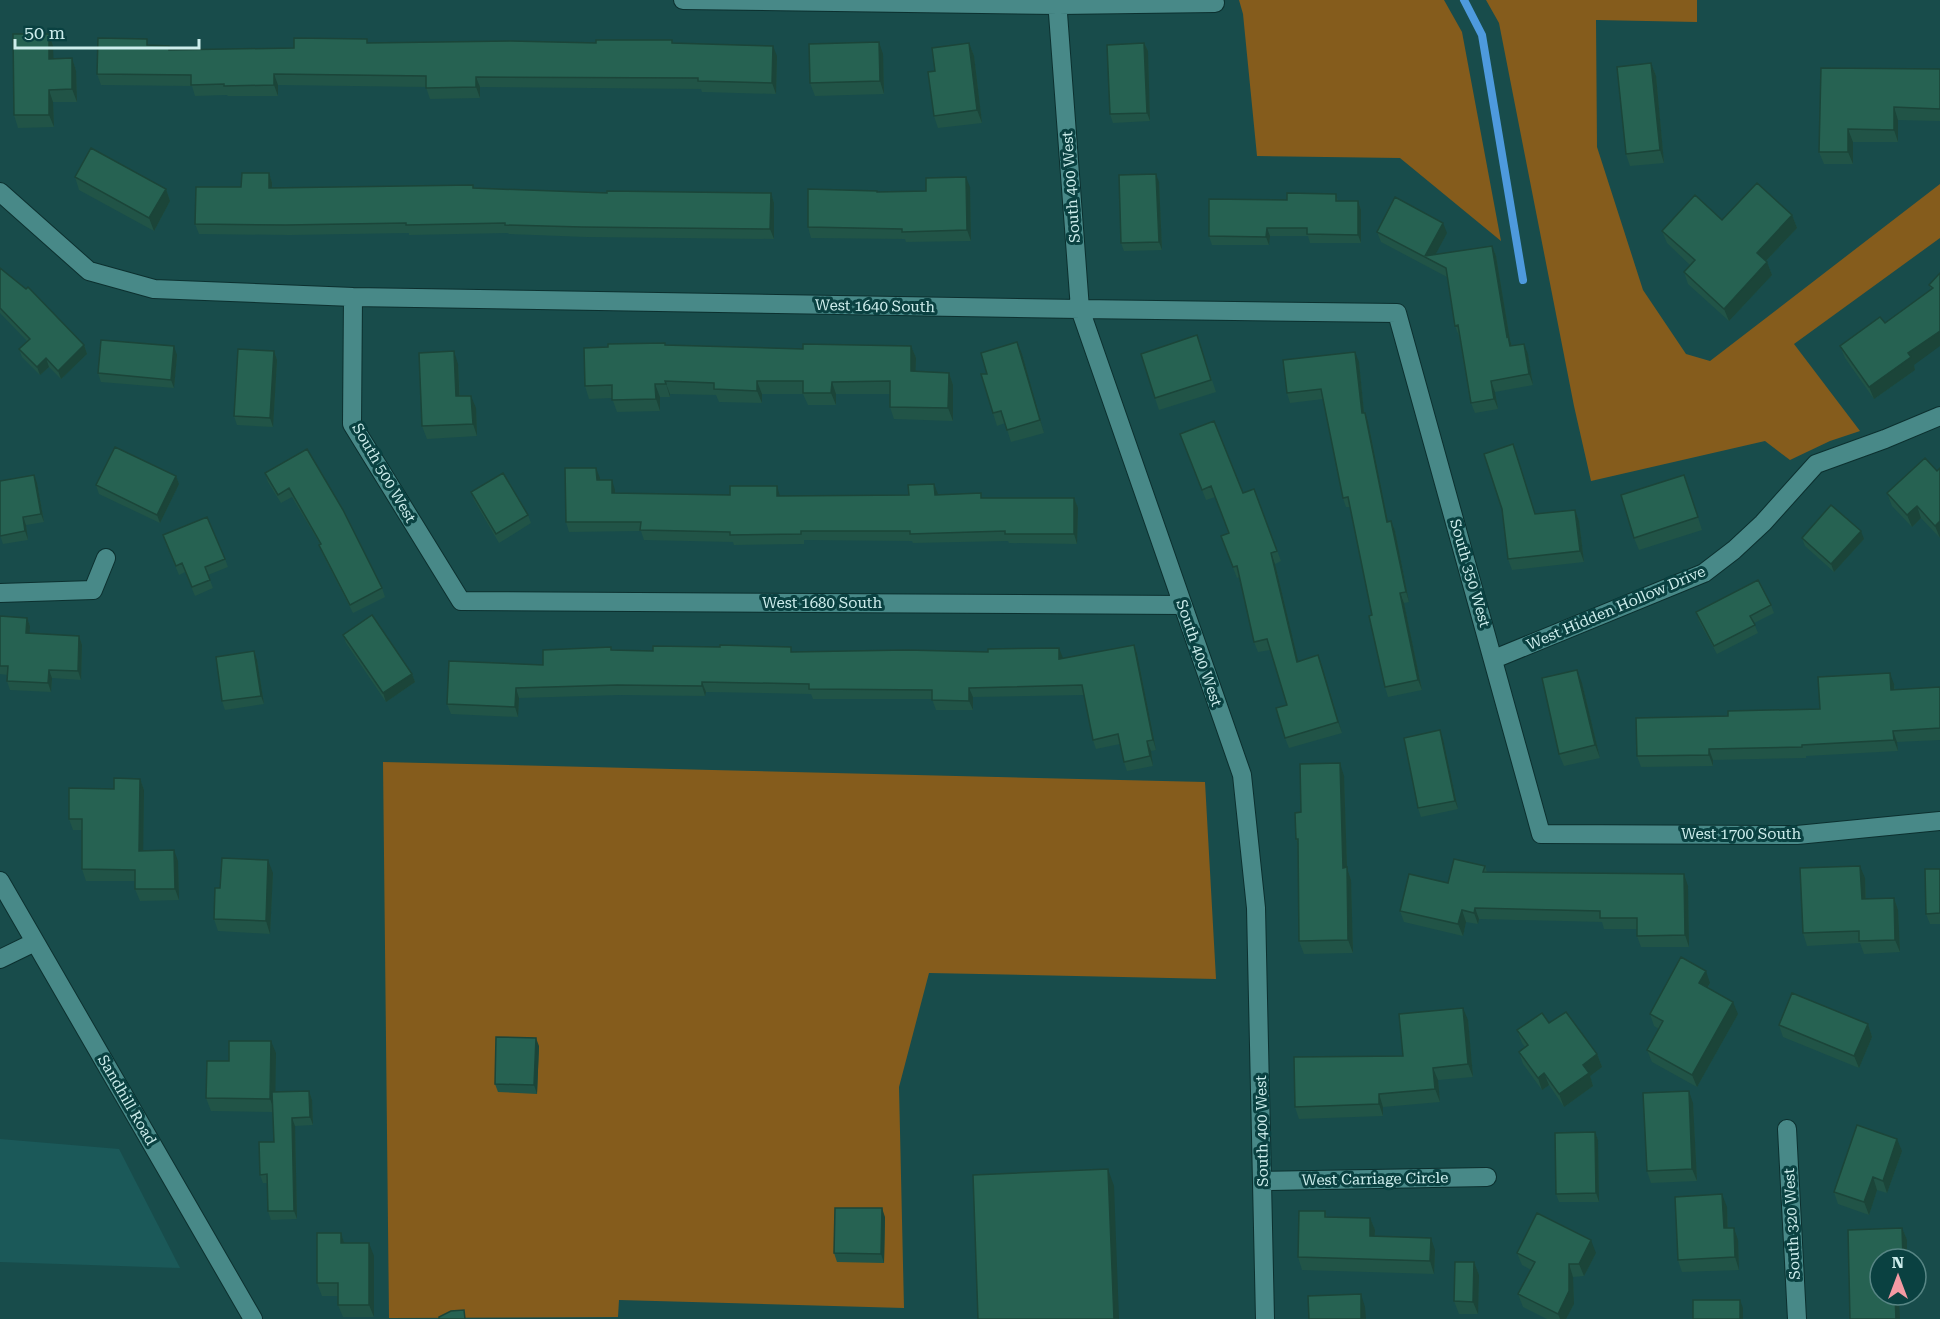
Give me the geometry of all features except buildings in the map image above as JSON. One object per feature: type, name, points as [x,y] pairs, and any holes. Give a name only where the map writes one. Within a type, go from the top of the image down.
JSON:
[{"type":"street","points":[[683,0],[1215,3]]},
{"type":"street","name":"South 400 West","points":[[1057,3],[1080,309],[1242,776],[1256,908],[1265,1319]]},
{"type":"street","name":"West 1640 South","points":[[0,192],[89,271],[154,289],[353,297],[1397,313]]},
{"type":"street","name":"South 500 West","points":[[353,297],[352,424],[461,601]]},
{"type":"street","name":"South 350 West","points":[[1397,313],[1541,834]]},
{"type":"street","name":"West Hidden Hollow Drive","points":[[1494,659],[1704,573],[1734,550],[1763,523],[1816,464],[1940,416]]},
{"type":"street","points":[[0,593],[93,590],[106,558]]},
{"type":"street","name":"West 1680 South","points":[[461,601],[1183,605]]},
{"type":"street","name":"West 1700 South","points":[[1541,834],[1797,835],[1940,821]]},
{"type":"street","name":"Sandhill Road","points":[[0,881],[253,1319]]},
{"type":"street","points":[[0,959],[35,942]]},
{"type":"street","name":"South 320 West","points":[[1787,1129],[1797,1319]]},
{"type":"street","name":"West Carriage Circle","points":[[1263,1181],[1487,1177]]},
{"type":"shaded area","points":[[1239,0],[1444,0],[1462,32],[1501,241],[1400,158],[1257,156],[1243,14]]},
{"type":"shaded area","points":[[1486,0],[1697,0],[1697,22],[1596,20],[1597,147],[1643,290],[1686,354],[1710,361],[1940,184],[1940,238],[1794,344],[1860,431],[1830,441],[1790,460],[1765,441],[1591,481],[1574,406],[1499,23]]},
{"type":"shaded area","points":[[383,762],[1205,782],[1216,979],[929,973],[899,1087],[904,1308],[619,1300],[618,1317],[389,1318]]},
{"type":"shaded area","points":[[0,1139],[119,1149],[180,1268],[0,1262]]},
{"type":"waterway","points":[[1464,0],[1482,35],[1523,280]]}]
